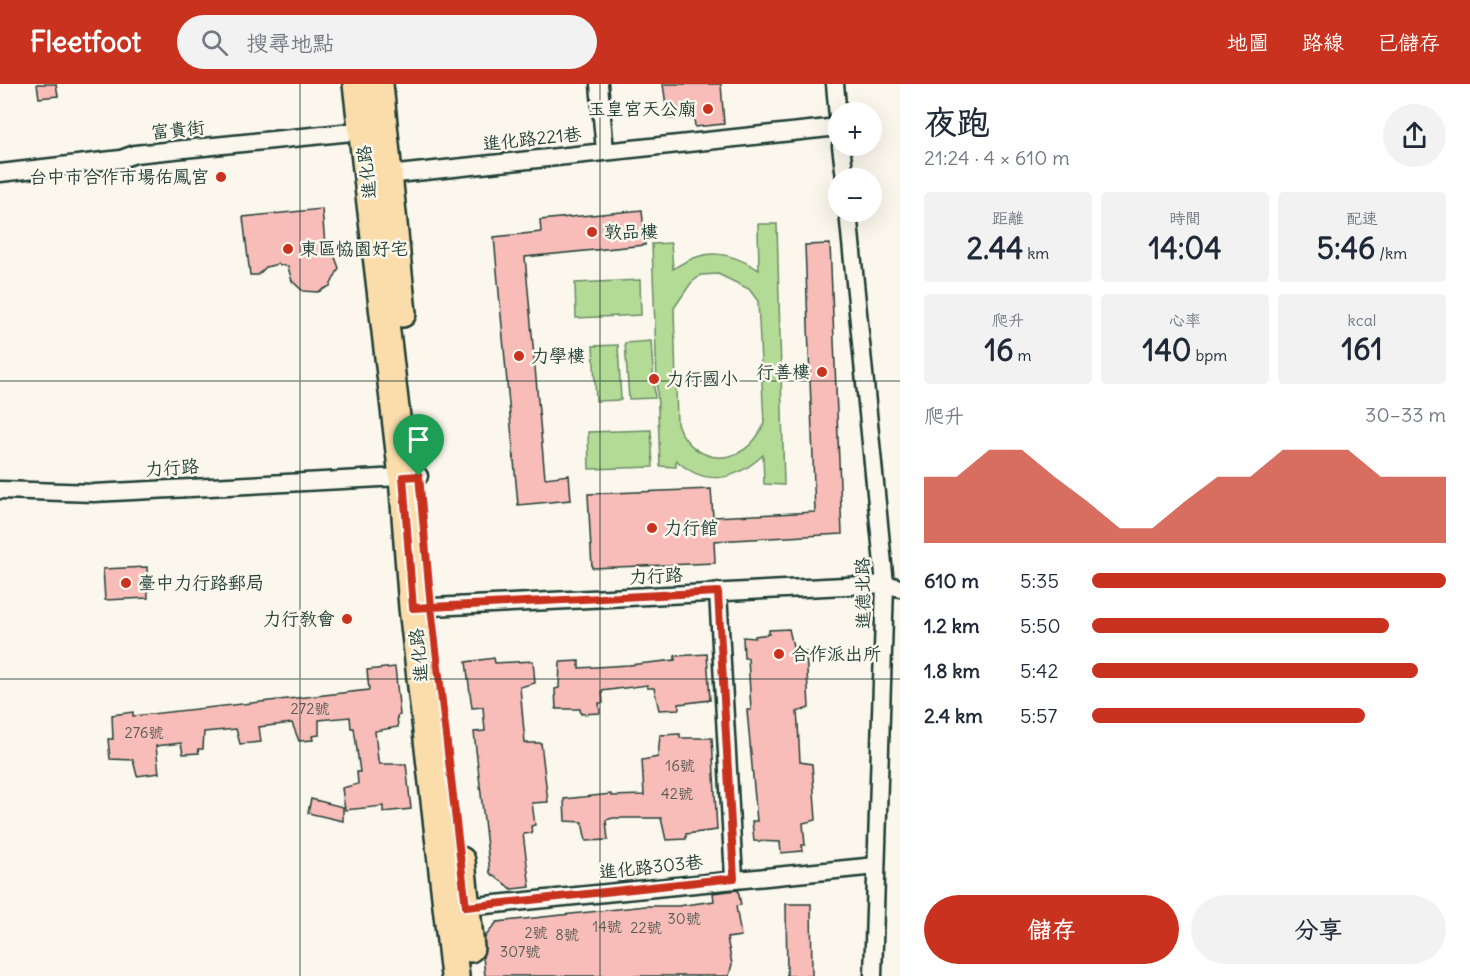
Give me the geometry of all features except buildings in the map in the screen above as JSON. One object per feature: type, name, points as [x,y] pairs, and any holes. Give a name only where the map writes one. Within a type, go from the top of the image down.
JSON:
[{"type":"main road","name":"進化路","points":[[357,84],[411,476]]},
{"type":"main road","name":"進化路","points":[[379,84],[455,976]]},
{"type":"main road","name":"進化路","points":[[422,607],[466,907],[473,976]]},
{"type":"street","points":[[598,84],[605,151]]},
{"type":"street","points":[[835,84],[837,102]]},
{"type":"street","name":"進化路221巷","points":[[388,175],[828,129]]},
{"type":"street","name":"富貴街","points":[[0,173],[122,159],[135,153],[362,131]]},
{"type":"street","points":[[362,131],[388,175]]},
{"type":"street","name":"進德北路","points":[[849,222],[892,586],[876,866],[873,976]]},
{"type":"street","name":"力行路","points":[[0,490],[93,493],[411,476]]},
{"type":"street","name":"力行路","points":[[422,607],[892,586]]},
{"type":"street","points":[[718,592],[734,878]]},
{"type":"street","name":"進化路303巷","points":[[466,907],[734,878],[876,866]]},
{"type":"green space","points":[[758,224],[777,224],[784,485],[764,484],[763,455],[742,471],[720,477],[698,474],[676,460],[676,467],[660,466],[652,244],[671,243],[673,269],[695,257],[716,254],[737,258],[759,270]],"holes":[[[718,274],[749,289],[758,301],[764,423],[756,438],[734,455],[721,457],[708,455],[696,449],[685,439],[677,424],[674,308],[691,283],[701,275]]]},
{"type":"green space","points":[[640,280],[641,315],[576,318],[575,283]]},
{"type":"green space","points":[[651,341],[655,398],[629,399],[625,343]]},
{"type":"green space","points":[[618,345],[621,400],[596,401],[593,346]]},
{"type":"green space","points":[[651,430],[653,467],[589,469],[588,432]]},
{"type":"place","name":"玉皇宮天公廟","points":[[708,109]]},
{"type":"place","name":"台中市合作市場佑鳳宮","points":[[221,177]]},
{"type":"place","name":"敦品樓","points":[[592,232]]},
{"type":"place","name":"東區恊園好宅","points":[[288,249]]},
{"type":"place","name":"力學樓","points":[[519,356]]},
{"type":"place","name":"行善樓","points":[[822,372]]},
{"type":"place","name":"力行國小","points":[[654,379]]},
{"type":"place","name":"力行館","points":[[652,528]]},
{"type":"place","name":"臺中力行路郵局","points":[[126,583]]},
{"type":"place","name":"力行教會","points":[[347,619]]},
{"type":"place","name":"合作派出所","points":[[779,654]]},
{"type":"route","points":[[419,476],[403,477],[413,608],[431,607],[466,907],[734,878],[718,592],[431,607],[419,476]]}]
